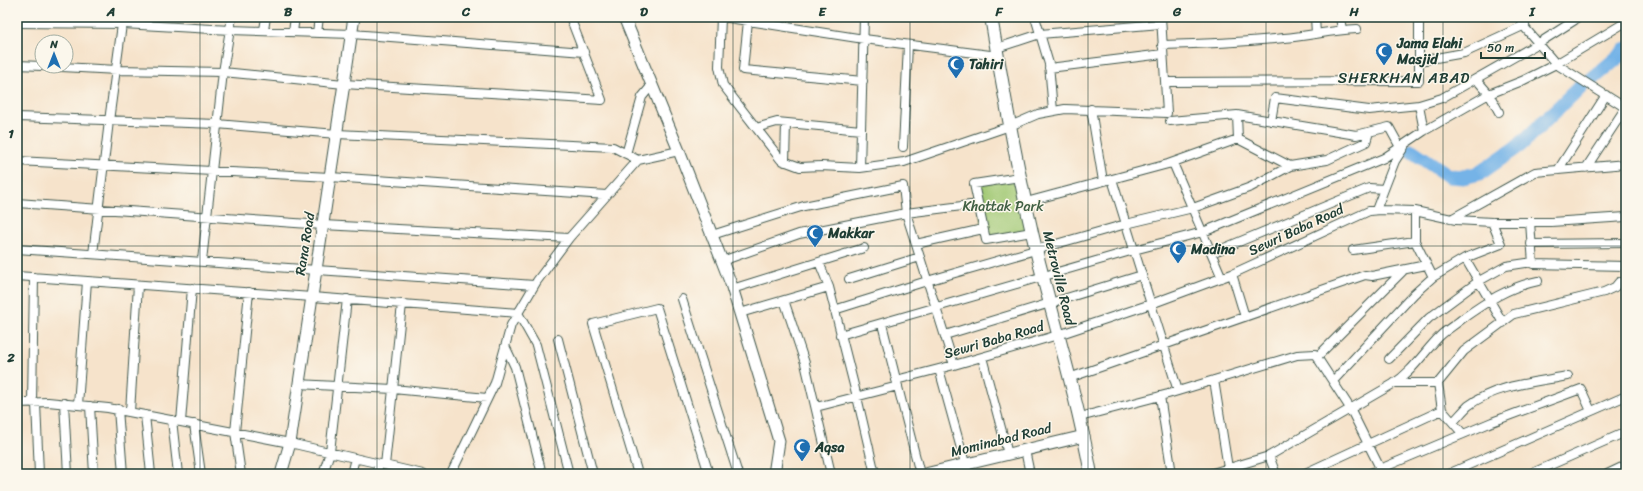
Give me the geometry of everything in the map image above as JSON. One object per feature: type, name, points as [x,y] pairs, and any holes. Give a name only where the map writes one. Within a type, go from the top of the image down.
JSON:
[{"type":"main road","name":"Metroville Road","points":[[991,17],[1010,126],[1032,232],[1080,417],[1091,474]]},
{"type":"street","points":[[202,261],[223,72],[232,17]]},
{"type":"street","points":[[264,30],[266,17]]},
{"type":"street","points":[[293,32],[295,17]]},
{"type":"street","points":[[317,33],[319,17]]},
{"type":"street","name":"Rana Road","points":[[281,474],[290,443],[354,17]]},
{"type":"street","points":[[74,68],[223,72],[344,84],[602,100],[570,17]]},
{"type":"street","points":[[624,17],[722,260],[740,313],[779,441],[774,474]]},
{"type":"street","points":[[721,17],[864,39],[997,52],[1040,34],[1161,20],[1167,113],[1065,109],[1038,114],[1010,126],[904,162],[860,168],[821,166],[800,167],[780,160],[723,85],[719,67],[721,17]]},
{"type":"street","points":[[860,168],[864,17]]},
{"type":"street","points":[[1035,17],[1049,68],[1053,111]]},
{"type":"street","points":[[1315,17],[1316,34]]},
{"type":"street","points":[[1340,17],[1342,30]]},
{"type":"street","points":[[1165,82],[1419,81],[1419,17]]},
{"type":"street","points":[[1520,17],[1538,43],[1556,64],[1626,107],[1586,168]]},
{"type":"street","points":[[1271,121],[1275,98],[1369,110],[1419,104],[1442,98],[1538,43],[1575,20],[1575,17]]},
{"type":"street","points":[[93,254],[109,120],[123,21]]},
{"type":"street","points":[[17,23],[123,21],[230,30],[352,34],[584,52]]},
{"type":"street","points":[[748,21],[743,70],[863,81]]},
{"type":"street","points":[[840,335],[1043,278],[1134,250],[1203,232],[1384,158],[1424,131],[1489,94],[1522,81],[1556,64],[1626,22]]},
{"type":"street","points":[[1419,61],[1464,53],[1525,25]]},
{"type":"street","points":[[1049,68],[1162,49],[1279,39],[1357,29]]},
{"type":"street","points":[[903,148],[908,44]]},
{"type":"street","points":[[17,64],[34,65]]},
{"type":"street","points":[[1476,79],[1489,94],[1499,112]]},
{"type":"street","points":[[626,154],[642,97],[652,85]]},
{"type":"street","points":[[1558,170],[1606,95]]},
{"type":"street","points":[[1419,104],[1424,131]]},
{"type":"street","points":[[1091,110],[1103,181]]},
{"type":"street","points":[[1170,121],[1237,115],[1356,135],[1389,127],[1403,145]]},
{"type":"street","points":[[1237,115],[1238,139]]},
{"type":"street","points":[[17,117],[217,124],[337,134],[613,147],[638,160]]},
{"type":"street","points":[[756,128],[777,122],[861,130]]},
{"type":"street","points":[[784,162],[786,123]]},
{"type":"street","points":[[834,310],[927,281],[1126,224],[1193,208],[1251,187],[1290,166],[1327,160],[1366,142],[1369,132]]},
{"type":"street","points":[[1026,202],[1173,163],[1238,139],[1290,166]]},
{"type":"street","points":[[1376,210],[1395,161],[1403,145]]},
{"type":"street","points":[[451,474],[488,398],[494,383],[511,325],[534,285],[569,238],[638,160],[679,151]]},
{"type":"street","points":[[17,161],[330,177],[607,195]]},
{"type":"street","points":[[1173,163],[1222,278]]},
{"type":"street","points":[[1450,219],[1535,172],[1626,164]]},
{"type":"street","points":[[1020,177],[974,184],[983,229],[986,240],[1032,232]]},
{"type":"street","points":[[1112,179],[1178,391]]},
{"type":"street","points":[[712,235],[804,206],[902,186],[906,213],[954,365]]},
{"type":"street","points":[[1212,253],[1369,188],[1384,189]]},
{"type":"street","points":[[17,203],[323,225],[569,238]]},
{"type":"street","points":[[722,260],[799,234],[906,213],[978,204]]},
{"type":"street","name":"Sewri Baba Road","points":[[816,407],[857,397],[939,369],[1058,334],[1151,304],[1232,274],[1369,211],[1415,211],[1450,219],[1492,222],[1530,222],[1626,217]]},
{"type":"street","points":[[1415,211],[1415,241],[1433,277]]},
{"type":"street","points":[[1333,381],[1414,294],[1433,277],[1465,258],[1501,244],[1492,222]]},
{"type":"street","points":[[1530,222],[1533,262]]},
{"type":"street","points":[[916,244],[983,229]]},
{"type":"street","points":[[1353,250],[1415,241]]},
{"type":"street","points":[[1532,244],[1626,243]]},
{"type":"street","points":[[732,289],[864,248]]},
{"type":"street","points":[[17,249],[534,285]]},
{"type":"street","points":[[849,279],[920,257]]},
{"type":"street","points":[[1465,258],[1503,323]]},
{"type":"street","points":[[819,262],[829,287],[875,474]]},
{"type":"street","points":[[1389,359],[1429,318],[1479,281],[1506,266],[1516,263],[1533,262],[1533,264],[1626,266]]},
{"type":"street","points":[[1070,378],[1365,276],[1372,276],[1426,265]]},
{"type":"street","points":[[1318,357],[1404,270]]},
{"type":"street","points":[[1232,274],[1245,317]]},
{"type":"street","points":[[17,276],[312,296],[518,313]]},
{"type":"street","points":[[944,335],[1142,276]]},
{"type":"street","points":[[34,278],[34,403],[39,474]]},
{"type":"street","points":[[78,405],[86,281]]},
{"type":"street","points":[[1209,474],[1268,456],[1395,383],[1403,378],[1441,335],[1490,300],[1522,284],[1538,281]]},
{"type":"street","points":[[1463,434],[1442,410],[1438,383],[1464,351],[1514,314],[1604,292],[1615,287],[1619,282]]},
{"type":"street","points":[[130,412],[138,285]]},
{"type":"street","points":[[740,313],[829,287]]},
{"type":"street","points":[[181,422],[192,288]]},
{"type":"street","points":[[241,474],[235,432],[249,292]]},
{"type":"street","points":[[323,474],[330,452],[347,299]]},
{"type":"street","points":[[682,299],[738,474]]},
{"type":"street","points":[[784,300],[805,363],[831,474]]},
{"type":"street","points":[[376,474],[382,464],[393,389],[402,304]]},
{"type":"street","points":[[638,474],[593,324],[657,308],[709,474]]},
{"type":"street","points":[[518,313],[536,345],[569,474]]},
{"type":"street","points":[[882,324],[920,474]]},
{"type":"street","points":[[558,339],[593,474]]},
{"type":"street","points":[[505,346],[515,367],[542,474]]},
{"type":"street","points":[[1080,417],[1178,391],[1297,355],[1315,354],[1350,408],[1381,471]]},
{"type":"street","points":[[982,357],[1008,454]]},
{"type":"street","points":[[939,369],[967,469]]},
{"type":"street","points":[[1453,422],[1468,406],[1488,394],[1568,376]]},
{"type":"street","points":[[1214,380],[1228,468]]},
{"type":"street","points":[[1395,383],[1438,383]]},
{"type":"street","points":[[298,384],[393,389],[488,398]]},
{"type":"street","points":[[1368,474],[1381,471],[1463,434],[1581,389],[1591,411]]},
{"type":"street","points":[[1160,396],[1172,474]]},
{"type":"street","points":[[1448,474],[1626,396]]},
{"type":"street","points":[[17,403],[64,404],[118,409],[290,443],[423,474]]},
{"type":"street","points":[[64,404],[68,474]]},
{"type":"street","points":[[90,406],[94,474]]},
{"type":"street","points":[[118,409],[123,474]]},
{"type":"street","points":[[1303,474],[1442,410]]},
{"type":"street","points":[[145,415],[151,474]]},
{"type":"street","points":[[172,420],[178,474]]},
{"type":"street","points":[[194,424],[201,474]]},
{"type":"street","points":[[1530,474],[1626,432]]},
{"type":"street","name":"Mominabad Road","points":[[925,474],[967,469],[1008,454],[1084,436]]},
{"type":"street","points":[[1024,450],[1030,474]]},
{"type":"street","points":[[1268,456],[1276,474]]},
{"type":"street","points":[[351,474],[355,458]]},
{"type":"street","points":[[1607,474],[1626,465]]},
{"type":"green space","name":"Khattak Park","points":[[1020,177],[1032,232],[986,240],[974,184]]},
{"type":"waterway","points":[[1591,80],[1626,49]]},
{"type":"waterway","points":[[1412,151],[1449,176],[1463,177],[1480,173],[1520,145],[1581,86]]},
{"type":"place","name":"Jama Elahi Masjid","points":[[1384,66]]},
{"type":"place","name":"Tahiri","points":[[956,79]]},
{"type":"place","name":"Makkar","points":[[815,248]]},
{"type":"place","name":"Madina","points":[[1178,264]]},
{"type":"place","name":"Aqsa","points":[[802,462]]},
{"type":"district","name":"SHERKHAN ABAD","points":[[1404,78]]}]
